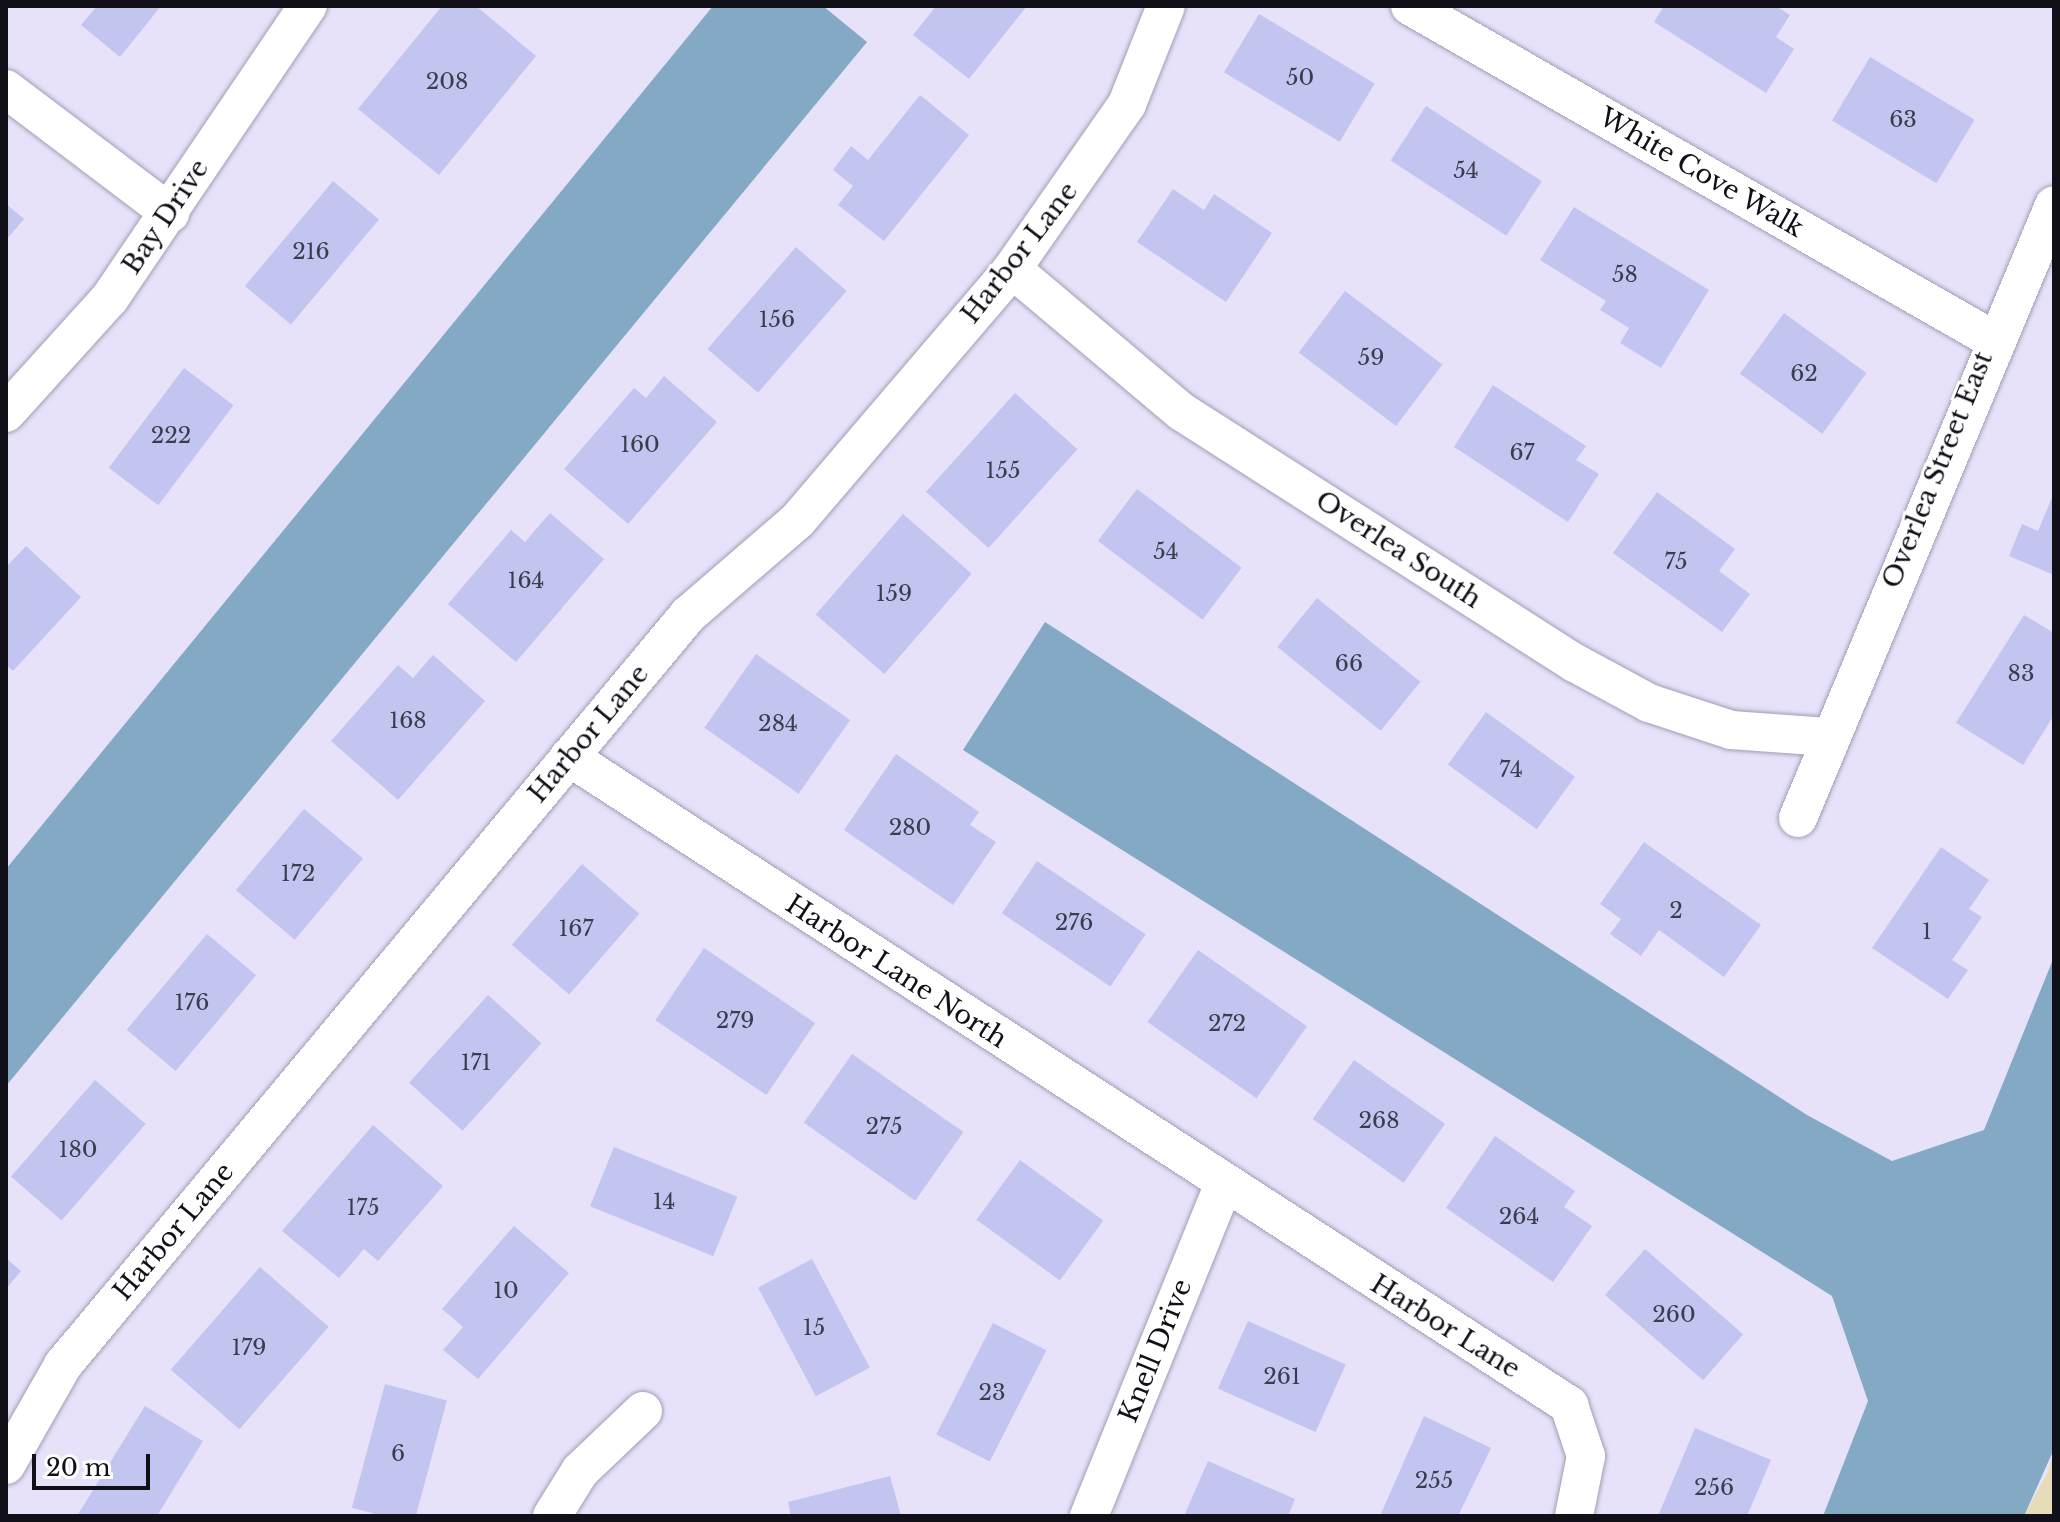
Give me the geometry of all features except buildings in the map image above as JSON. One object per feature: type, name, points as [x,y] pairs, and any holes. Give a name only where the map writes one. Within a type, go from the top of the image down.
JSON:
[{"type":"street","name":"Bay Drive","points":[[6,413],[110,298],[308,6]]},
{"type":"street","name":"Harbor Lane","points":[[6,1465],[63,1365],[688,615],[798,520],[1012,269],[1127,104],[1166,6]]},
{"type":"street","name":"White Cove Walk","points":[[1410,6],[1992,339]]},
{"type":"street","points":[[6,89],[170,213]]},
{"type":"street","name":"Overlea Street East","points":[[1798,818],[1828,737],[1992,339],[2054,205]]},
{"type":"street","name":"Overlea South","points":[[1012,269],[1182,412],[1575,663],[1649,703],[1731,730],[1828,737]]},
{"type":"street","name":"Harbor Lane North","points":[[569,757],[1223,1186]]},
{"type":"street","name":"Harbor Lane","points":[[1223,1186],[1569,1405],[1586,1456],[1574,1516]]},
{"type":"street","name":"Knell Drive","points":[[1089,1516],[1223,1186]]},
{"type":"street","points":[[552,1516],[580,1471],[643,1411]]},
{"type":"sand","points":[[2054,1449],[2054,1516],[2024,1516],[2049,1470]]},
{"type":"water","points":[[713,6],[823,6],[867,42],[6,1086],[6,869]]},
{"type":"water","points":[[1045,622],[1807,1115],[1892,1161],[1984,1130],[2054,957],[2054,1449],[2024,1516],[1823,1516],[1868,1401],[1832,1296],[963,750]]}]
